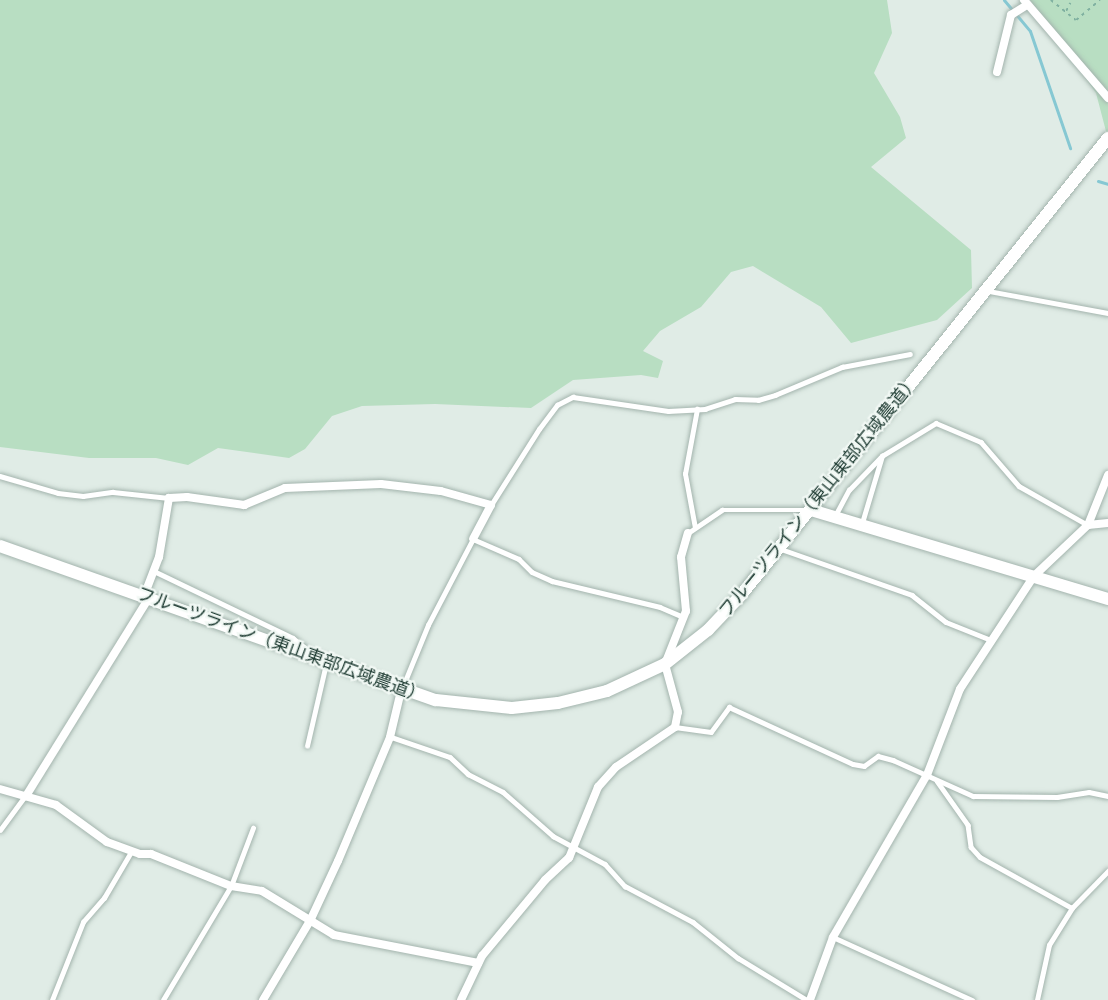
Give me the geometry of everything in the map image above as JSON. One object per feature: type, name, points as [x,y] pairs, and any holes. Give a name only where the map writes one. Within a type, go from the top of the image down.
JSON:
[{"type":"street","points":[[997,72],[1011,15],[1024,4],[1108,98]]},
{"type":"street","name":"フルーツライン（東山東部広域農道）","points":[[0,546],[327,662],[401,691],[463,705],[533,706],[608,691],[665,664],[720,618],[811,510],[1108,138]]},
{"type":"street","points":[[809,1000],[833,937],[927,775],[960,688],[994,641],[1034,576],[1088,525],[1108,475]]},
{"type":"street","points":[[26,796],[147,597],[168,518],[169,498],[187,497],[244,506],[285,488],[381,484],[441,491],[490,505],[473,539]]},
{"type":"street","points":[[811,510],[836,514],[1108,599]]},
{"type":"street","points":[[1088,525],[1108,523]]},
{"type":"street","points":[[461,1000],[478,963],[573,849],[598,787],[616,767],[675,727],[678,712],[665,664],[684,617],[681,557],[692,530]]},
{"type":"street","points":[[264,1000],[310,921],[390,737],[401,691]]},
{"type":"street","points":[[0,789],[56,805],[107,843],[131,852],[151,854],[231,886],[262,891],[334,935],[478,963]]},
{"type":"lane","points":[[986,290],[1108,314]]},
{"type":"lane","points":[[490,505],[557,405],[573,397],[668,411],[697,409],[735,399],[758,400],[842,367],[910,354]]},
{"type":"lane","points":[[697,409],[686,474],[692,530],[722,510],[811,510]]},
{"type":"lane","points":[[836,514],[849,490],[882,456],[931,424],[942,423],[981,442],[1019,486],[1088,525]]},
{"type":"lane","points":[[861,523],[882,456]]},
{"type":"lane","points":[[0,476],[58,493],[83,496],[113,492],[169,498]]},
{"type":"lane","points":[[401,691],[428,626],[473,539],[519,559],[552,581],[660,607],[684,617]]},
{"type":"lane","points":[[779,549],[912,595],[946,621],[994,641]]},
{"type":"lane","points":[[154,571],[293,639],[309,650],[310,656]]},
{"type":"lane","points":[[307,746],[327,662]]},
{"type":"lane","points":[[675,727],[711,732],[729,707],[853,764],[864,766],[878,756],[973,796],[994,798],[1089,792],[1108,795]]},
{"type":"lane","points":[[390,737],[450,757],[468,774],[503,792],[573,849],[604,864],[631,891],[693,922],[738,957],[809,1000]]},
{"type":"lane","points":[[937,780],[968,825],[972,847],[980,857],[1072,908]]},
{"type":"lane","points":[[0,830],[26,796]]},
{"type":"lane","points":[[163,1000],[231,886],[253,828]]},
{"type":"lane","points":[[52,1000],[83,922],[104,898],[131,852]]},
{"type":"lane","points":[[1037,1000],[1049,945],[1072,908],[1108,871]]},
{"type":"lane","points":[[833,937],[972,1000]]},
{"type":"path","points":[[1052,0],[1076,20],[1100,0]]},
{"type":"path","points":[[1066,12],[1070,3]]},
{"type":"green space","points":[[0,0],[887,0],[892,33],[874,73],[900,117],[906,138],[871,167],[971,250],[972,288],[937,320],[851,343],[821,307],[753,266],[731,272],[701,307],[660,331],[643,351],[663,361],[658,378],[641,375],[573,380],[531,408],[435,404],[362,406],[332,416],[305,449],[289,458],[218,448],[188,465],[156,458],[89,458],[0,447]]},
{"type":"green space","points":[[1030,0],[1108,0],[1108,139],[1096,93]]},
{"type":"waterway","points":[[1004,0],[1030,31],[1070,148]]},
{"type":"waterway","points":[[1098,181],[1108,184]]}]
